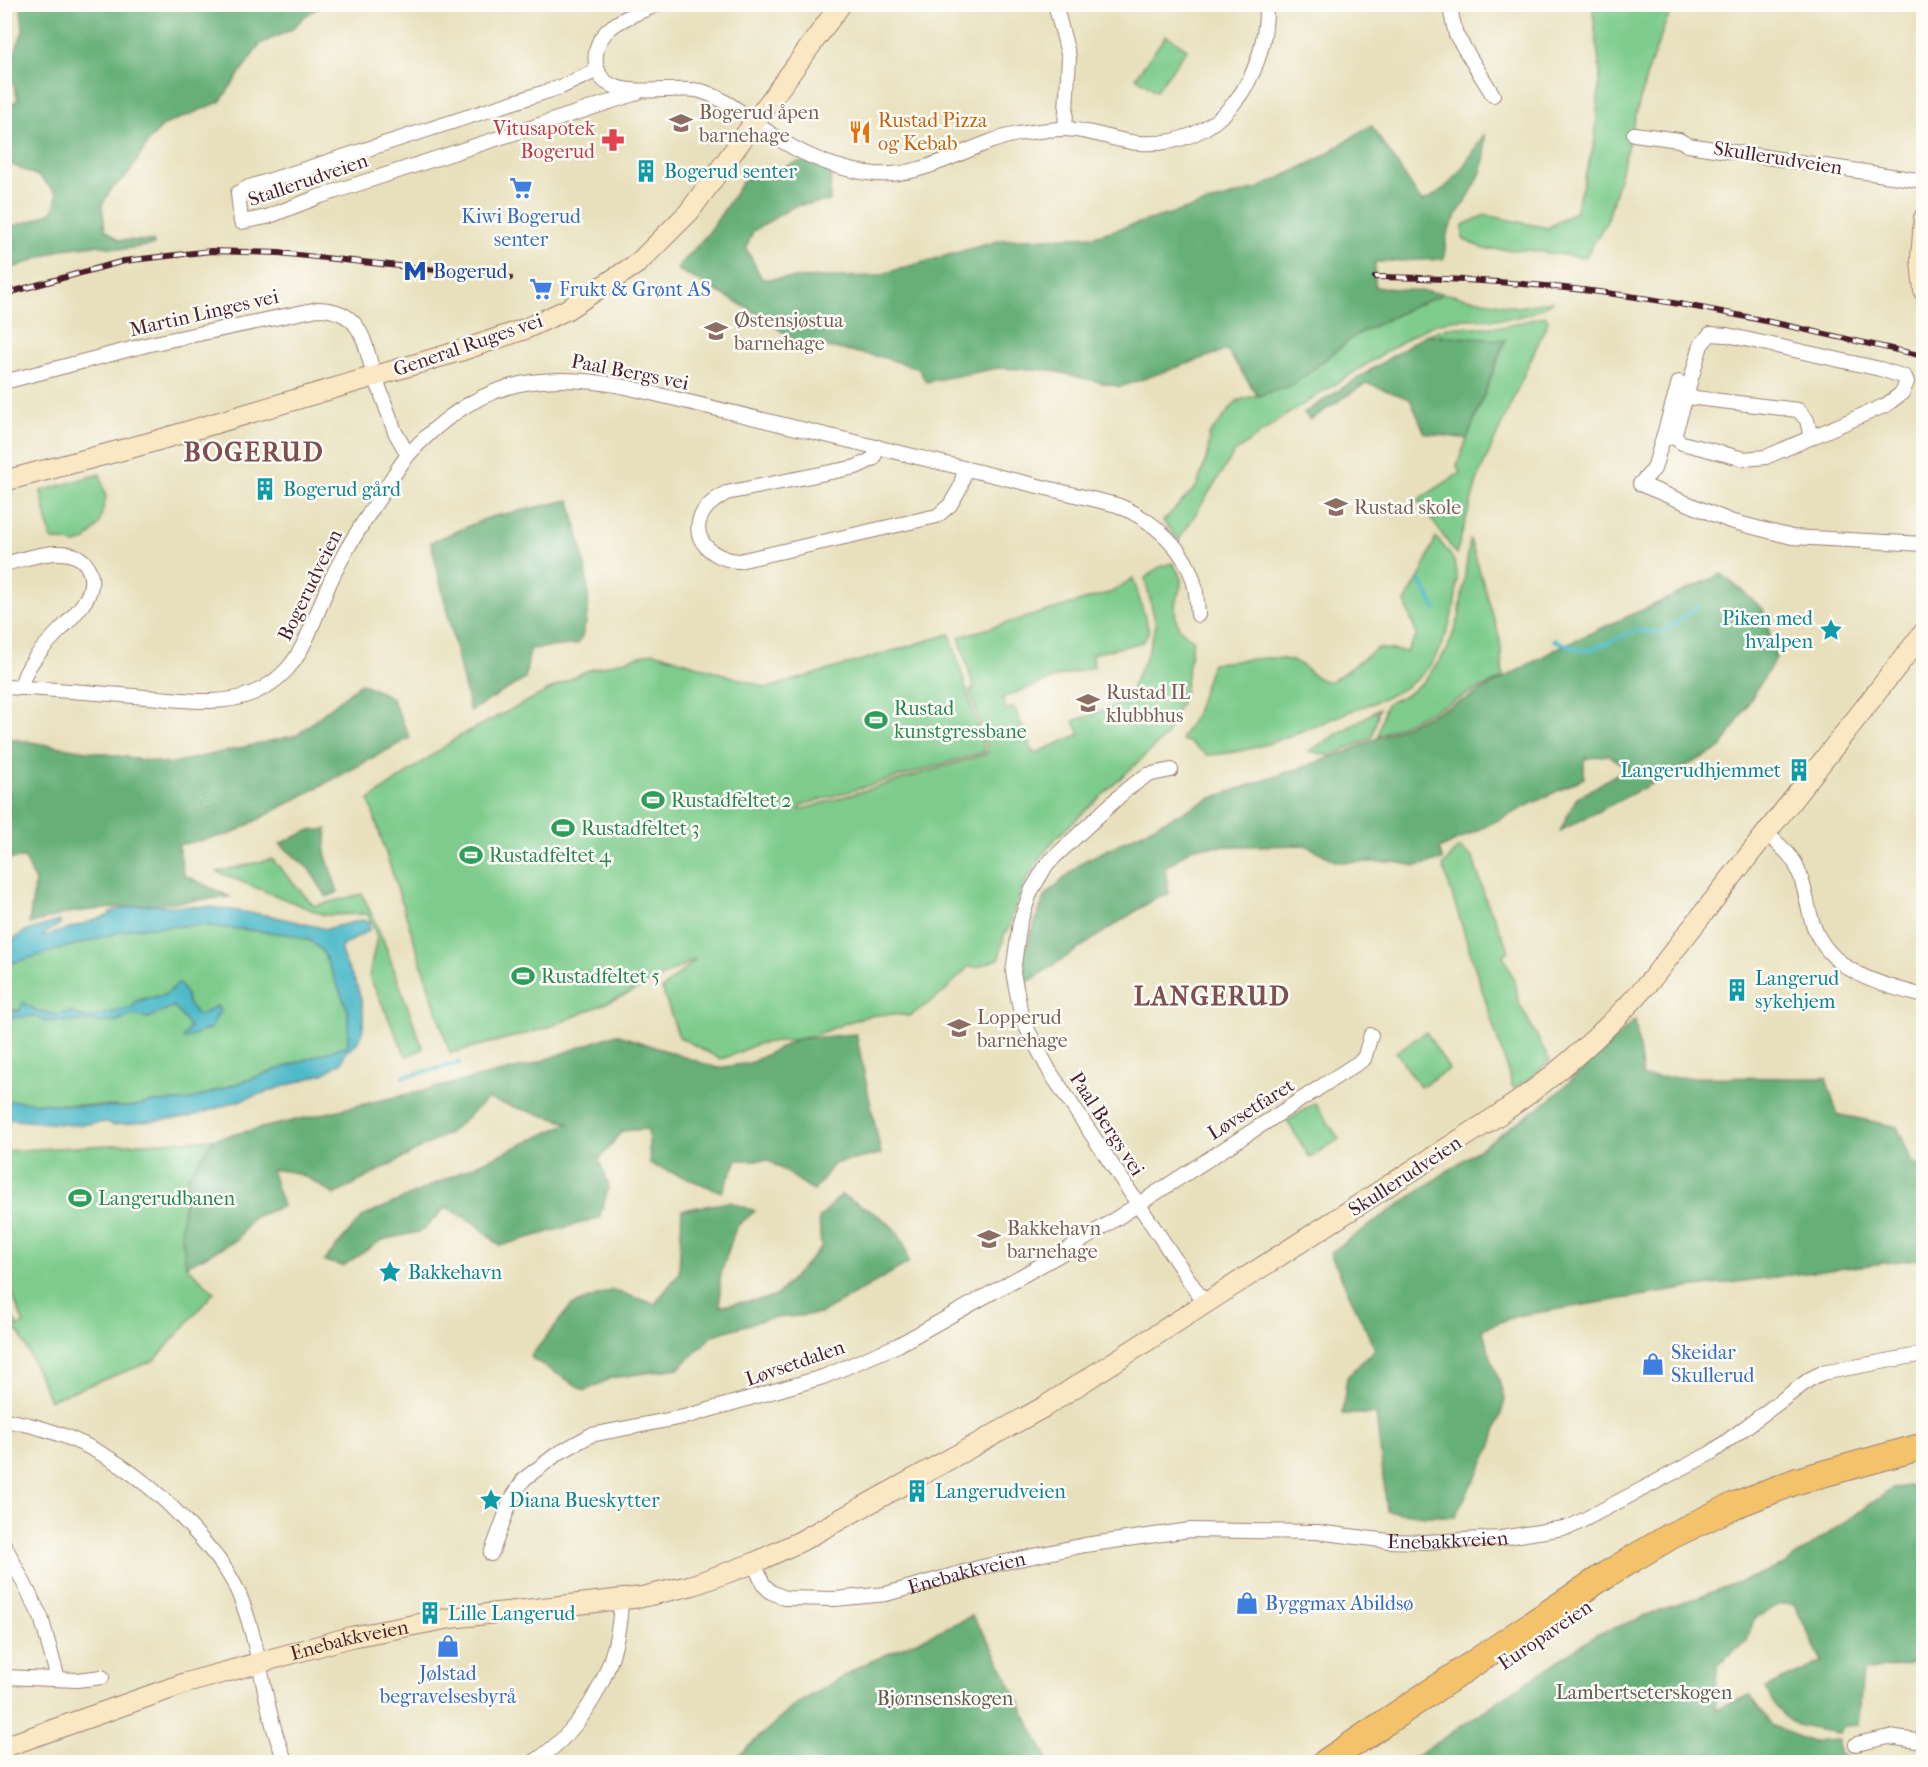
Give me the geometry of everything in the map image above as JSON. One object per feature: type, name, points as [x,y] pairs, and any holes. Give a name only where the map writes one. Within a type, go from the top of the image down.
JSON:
[{"type":"highway","name":"Europaveien","points":[[1326,1762],[1607,1574],[1702,1520],[1797,1480],[1848,1464],[1923,1446]]},
{"type":"highway","name":"Europaveien","points":[[1353,1762],[1646,1568],[1708,1533],[1830,1485],[1923,1461]]},
{"type":"main road","name":"General Ruges vei","points":[[4,481],[135,447],[525,329],[597,292],[653,249],[689,212],[842,4]]},
{"type":"main road","points":[[1923,218],[1923,291]]},
{"type":"main road","name":"Skullerudveien","points":[[754,1563],[801,1541],[1044,1407],[1497,1116],[1565,1068],[1636,996],[1923,632]]},
{"type":"main road","name":"Enebakkveien","points":[[4,1747],[110,1708],[257,1662],[351,1637],[420,1622],[621,1600],[693,1585],[754,1563]]},
{"type":"street","points":[[598,70],[595,63],[598,46],[606,31],[620,21],[659,4]]},
{"type":"street","points":[[1055,4],[1069,57],[1065,129]]},
{"type":"street","name":"Stallerudveien","points":[[642,92],[621,89],[598,70],[561,87],[401,136],[241,190],[236,199],[241,222],[267,217],[318,197],[642,92],[676,88],[699,90],[718,98],[793,148],[824,162],[877,174],[924,168],[1017,135],[1065,129],[1138,143],[1169,140],[1205,127],[1228,110],[1250,84],[1264,45],[1266,4]]},
{"type":"street","points":[[1449,4],[1456,34],[1493,96]]},
{"type":"street","name":"Skullerudveien","points":[[1634,134],[1679,140],[1688,145],[1923,181]]},
{"type":"street","name":"Martin Linges vei","points":[[4,382],[150,344],[318,309],[332,309],[350,316],[362,335],[375,376]]},
{"type":"street","points":[[1668,438],[1718,453],[1756,459],[1788,449],[1886,405],[1902,393],[1905,387],[1905,377],[1880,369],[1715,334],[1706,336],[1701,345],[1687,397],[1668,438],[1653,472],[1640,484],[1697,510],[1782,535],[1836,541],[1923,544]]},
{"type":"street","points":[[375,376],[395,432],[408,455]]},
{"type":"street","name":"Paal Bergs vei","points":[[408,455],[447,420],[505,387],[534,380],[566,378],[626,387],[1090,497],[1135,513],[1175,545],[1195,586],[1198,615]]},
{"type":"street","points":[[1668,438],[1679,382]]},
{"type":"street","points":[[1687,397],[1798,410],[1807,420],[1810,438]]},
{"type":"street","points":[[878,447],[873,459],[856,467],[726,493],[711,503],[701,517],[700,536],[704,544],[717,557],[739,561],[912,524],[944,512],[960,488],[965,469]]},
{"type":"street","name":"Bogerudveien","points":[[4,687],[201,701],[236,698],[266,686],[288,667],[303,648],[345,554],[408,455]]},
{"type":"street","points":[[4,564],[62,553],[80,558],[86,564],[92,580],[89,598],[36,654],[22,678],[21,688]]},
{"type":"street","name":"Paal Bergs vei","points":[[1171,770],[1147,775],[1126,790],[1047,864],[1031,891],[1020,922],[1013,954],[1014,985],[1028,1033],[1050,1072],[1205,1304]]},
{"type":"street","points":[[1766,833],[1795,863],[1820,940],[1830,954],[1845,967],[1865,977],[1923,996]]},
{"type":"street","name":"Løvsetfaret","points":[[1138,1206],[1364,1059],[1371,1035]]},
{"type":"street","name":"Løvsetdalen","points":[[491,1554],[510,1500],[524,1479],[557,1454],[591,1435],[737,1404],[841,1369],[898,1345],[1042,1265],[1138,1206]]},
{"type":"street","name":"Enebakkveien","points":[[754,1563],[764,1584],[771,1592],[785,1598],[835,1599],[886,1594],[982,1567],[1085,1545],[1190,1530],[1317,1532],[1389,1541],[1426,1542],[1501,1538],[1570,1527],[1711,1453],[1810,1379],[1822,1373],[1923,1354]]},
{"type":"street","points":[[4,1420],[42,1427],[90,1447],[154,1488],[217,1556],[238,1590],[286,1762]]},
{"type":"street","points":[[4,1544],[41,1617],[58,1679]]},
{"type":"street","points":[[534,1762],[558,1743],[581,1718],[598,1691],[618,1639],[621,1600]]},
{"type":"street","points":[[4,1677],[58,1679],[102,1677]]},
{"type":"street","points":[[1856,1743],[1888,1737],[1923,1742]]},
{"type":"street","points":[[4,1757],[6,1762]]},
{"type":"green space","points":[[21,4],[322,5],[304,17],[291,30],[260,44],[220,102],[164,125],[151,138],[127,176],[111,189],[102,205],[105,229],[119,240],[153,241],[154,245],[123,249],[95,245],[63,249],[5,271],[5,228],[38,219],[54,210],[57,194],[40,177],[5,162],[5,110],[18,99],[13,83],[5,80],[5,68],[10,66],[23,31]]},
{"type":"green space","points":[[1597,5],[1675,5],[1666,22],[1647,74],[1608,219],[1585,258],[1528,250],[1484,249],[1463,239],[1463,225],[1485,215],[1548,228],[1575,212],[1595,141],[1600,73],[1593,11]]},
{"type":"green space","points":[[1166,35],[1187,49],[1156,91],[1136,77]]},
{"type":"green space","points":[[1371,125],[1422,202],[1452,181],[1484,135],[1485,151],[1479,177],[1452,223],[1445,244],[1444,259],[1375,262],[1375,287],[1441,293],[1440,296],[1414,306],[1356,335],[1293,385],[1258,396],[1227,350],[1120,387],[1049,370],[998,368],[926,382],[919,369],[886,358],[795,341],[758,314],[677,269],[710,231],[743,181],[798,162],[831,164],[830,201],[794,206],[753,231],[746,248],[762,279],[875,276],[1001,240],[1094,236],[1259,188],[1317,160]]},
{"type":"green space","points":[[1441,293],[1517,307],[1553,301],[1523,316],[1453,320],[1432,325],[1286,415],[1234,453],[1179,540],[1163,521],[1197,486],[1208,453],[1209,435],[1237,401],[1293,384],[1356,335],[1414,306],[1440,296]]},
{"type":"green space","points":[[1545,316],[1548,321],[1479,475],[1456,554],[1418,500],[1460,473],[1457,465],[1505,341],[1425,335],[1450,327],[1502,327]]},
{"type":"green space","points":[[1425,335],[1505,340],[1467,439],[1425,433],[1410,399],[1366,383],[1310,420],[1304,413]]},
{"type":"green space","points":[[100,474],[106,497],[99,525],[85,541],[76,544],[51,539],[41,491]]},
{"type":"green space","points":[[570,500],[583,554],[588,592],[585,628],[578,644],[530,649],[525,679],[470,711],[431,542],[490,517]]},
{"type":"green space","points":[[1436,537],[1455,563],[1456,596],[1442,644],[1426,670],[1416,680],[1380,700],[1260,746],[1207,755],[1189,742],[1181,740],[1196,713],[1212,663],[1265,658],[1286,659],[1301,665],[1321,680],[1332,681],[1378,648],[1406,652],[1417,636],[1405,602],[1422,572]]},
{"type":"green space","points":[[1470,539],[1500,639],[1503,678],[1378,736],[1388,703],[1408,694],[1425,680],[1447,650],[1459,618]]},
{"type":"green space","points":[[1172,563],[1178,571],[1181,583],[1175,611],[1177,621],[1179,628],[1193,640],[1184,694],[1166,736],[1046,850],[1020,894],[1008,931],[1005,932],[999,959],[977,967],[968,967],[943,993],[910,1016],[894,1014],[867,1017],[804,1038],[758,1044],[720,1059],[679,1037],[662,989],[697,958],[632,992],[545,1029],[450,1053],[369,800],[458,737],[586,671],[654,652],[768,688],[950,634],[985,752],[802,805],[800,810],[986,754],[988,752],[970,691],[974,689],[959,637],[1112,592],[1133,578],[1149,631],[1143,642],[1092,654],[1094,667],[1057,677],[1002,698],[1006,710],[1014,707],[1034,754],[1080,734],[1074,721],[1124,703],[1147,655],[1156,625],[1145,578],[1158,568]]},
{"type":"green space","points":[[1722,574],[1763,609],[1776,658],[1721,748],[1560,831],[1576,799],[1628,767],[1608,755],[1584,759],[1584,778],[1439,849],[1443,860],[1416,866],[1394,862],[1337,862],[1306,845],[1194,847],[1165,868],[1169,894],[1157,897],[1022,986],[1021,963],[1044,897],[1082,862],[1209,799],[1347,752],[1470,697],[1560,647]]},
{"type":"green space","points":[[361,683],[391,697],[410,738],[231,834],[178,845],[184,875],[230,897],[72,912],[29,924],[35,882],[25,858],[5,859],[4,738],[169,764],[297,735]]},
{"type":"green space","points":[[1379,709],[1372,738],[1330,756],[1309,751]]},
{"type":"green space","points":[[327,829],[325,853],[338,892],[327,897],[309,869],[280,844],[308,831]]},
{"type":"green space","points":[[1459,847],[1473,858],[1486,900],[1509,950],[1503,955],[1516,985],[1518,1001],[1550,1061],[1527,1081],[1513,1088],[1443,866]]},
{"type":"green space","points":[[272,859],[314,906],[362,894],[383,939],[423,1049],[406,1056],[369,976],[377,937],[368,914],[324,915],[217,872]]},
{"type":"green space","points":[[200,925],[288,934],[311,941],[323,952],[348,1010],[348,1045],[187,1101],[154,1102],[131,1107],[5,1102],[5,1018],[35,1015],[44,1021],[112,1022],[133,1015],[148,1018],[174,1006],[190,1027],[189,1033],[195,1033],[205,1031],[220,1010],[217,1006],[199,1016],[188,1003],[186,994],[179,983],[165,995],[141,999],[133,1007],[89,1019],[69,1012],[58,1015],[33,1010],[5,1010],[4,965],[133,928]]},
{"type":"green space","points":[[1635,1020],[1643,1077],[1826,1078],[1837,1114],[1897,1127],[1913,1163],[1923,1167],[1923,1258],[1689,1288],[1516,1316],[1482,1329],[1505,1400],[1491,1448],[1455,1516],[1424,1516],[1387,1511],[1376,1414],[1342,1414],[1347,1377],[1375,1349],[1330,1253],[1552,1098]]},
{"type":"green space","points":[[1426,1032],[1449,1069],[1420,1087],[1396,1052]]},
{"type":"green space","points":[[616,1034],[717,1068],[750,1063],[797,1039],[856,1034],[881,1154],[834,1164],[814,1191],[768,1160],[737,1160],[722,1192],[650,1164],[648,1129],[622,1131],[599,1160],[609,1186],[599,1218],[500,1246],[475,1223],[446,1207],[422,1231],[382,1240],[343,1266],[324,1261],[362,1217],[569,1123],[487,1099],[451,1132],[334,1195],[304,1176],[289,1171],[271,1170],[283,1206],[252,1218],[237,1240],[186,1266],[181,1227],[188,1176],[214,1139],[528,1066]]},
{"type":"green space","points":[[1315,1103],[1339,1139],[1310,1158],[1287,1121]]},
{"type":"green space","points":[[214,1139],[188,1176],[186,1266],[214,1292],[155,1360],[50,1400],[20,1334],[5,1324],[5,1306],[18,1327],[24,1324],[5,1282],[4,1151]]},
{"type":"green space","points":[[841,1195],[875,1213],[894,1229],[906,1250],[908,1263],[820,1314],[766,1319],[713,1335],[679,1368],[611,1378],[585,1391],[530,1357],[571,1306],[612,1290],[655,1304],[679,1273],[682,1210],[730,1202],[755,1211],[736,1227],[720,1276],[720,1306],[775,1297],[821,1248],[819,1219]]},
{"type":"green space","name":"Lambertseterskogen","points":[[1923,1483],[1923,1654],[1908,1664],[1863,1672],[1858,1725],[1844,1726],[1839,1733],[1794,1723],[1779,1711],[1765,1688],[1822,1662],[1794,1604],[1780,1604],[1754,1619],[1747,1641],[1717,1664],[1716,1709],[1750,1695],[1773,1727],[1812,1742],[1838,1740],[1839,1753],[1851,1762],[1408,1762],[1598,1634],[1782,1566],[1892,1489]]},
{"type":"green space","name":"Bjørnsenskogen","points":[[972,1616],[990,1643],[1049,1762],[731,1762],[795,1705],[863,1665]]},
{"type":"water","points":[[139,905],[210,907],[272,916],[326,929],[362,920],[369,921],[369,930],[341,947],[344,961],[356,984],[362,1006],[363,1024],[359,1040],[346,1051],[342,1062],[325,1073],[189,1117],[113,1125],[108,1122],[73,1125],[5,1119],[5,1102],[14,1101],[93,1107],[131,1107],[154,1102],[187,1101],[348,1045],[348,1010],[323,952],[311,941],[288,934],[200,925],[133,928],[5,965],[5,945],[26,931],[60,921],[60,924],[43,937],[110,915],[110,912]]},
{"type":"water","points":[[179,983],[186,994],[188,1003],[199,1016],[216,1006],[220,1010],[211,1028],[185,1039],[183,1038],[190,1027],[174,1006],[148,1018],[133,1015],[112,1022],[44,1021],[35,1016],[5,1018],[5,1010],[19,1012],[23,1002],[37,1011],[58,1015],[69,1012],[86,1019],[133,1007],[136,1001],[165,995]]},
{"type":"waterway","points":[[1420,581],[1436,610]]},
{"type":"waterway","points":[[1554,640],[1580,650],[1590,650],[1638,630],[1662,633],[1698,606]]},
{"type":"waterway","points":[[403,1077],[459,1063]]},
{"type":"railway","points":[[4,294],[124,261],[211,251],[279,253],[510,278]]},
{"type":"railway","points":[[1375,277],[1502,282],[1629,296],[1740,316],[1924,356]]},
{"type":"place","name":"Bogerud åpen barnehage","points":[[681,123]]},
{"type":"place","name":"Rustad Pizza og Kebab","points":[[860,132]]},
{"type":"place","name":"Vitusapotek Bogerud","points":[[613,140]]},
{"type":"place","name":"Bogerud senter","points":[[646,171]]},
{"type":"place","name":"Kiwi Bogerud senter","points":[[521,188]]},
{"type":"place","name":"Bogerud","points":[[415,271]]},
{"type":"place","name":"Frukt & Grønt AS","points":[[541,289]]},
{"type":"place","name":"Østensjøstua barnehage","points":[[716,331]]},
{"type":"place","name":"Bogerud gård","points":[[265,489]]},
{"type":"place","name":"Rustad skole","points":[[1336,507]]},
{"type":"place","name":"Piken med hvalpen","points":[[1831,630]]},
{"type":"place","name":"Rustad IL klubbhus","points":[[1088,703]]},
{"type":"place","name":"Rustad kunstgressbane","points":[[876,720]]},
{"type":"place","name":"Langerudhjemmet","points":[[1799,770]]},
{"type":"place","name":"Rustadfeltet 2","points":[[653,800]]},
{"type":"place","name":"Rustadfeltet 3","points":[[563,828]]},
{"type":"place","name":"Rustadfeltet 4","points":[[471,855]]},
{"type":"place","name":"Rustadfeltet 5","points":[[523,976]]},
{"type":"place","name":"Langerud sykehjem","points":[[1737,990]]},
{"type":"place","name":"Lopperud barnehage","points":[[959,1028]]},
{"type":"place","name":"Langerudbanen","points":[[80,1198]]},
{"type":"place","name":"Bakkehavn barnehage","points":[[989,1239]]},
{"type":"place","name":"Bakkehavn","points":[[390,1272]]},
{"type":"place","name":"Skeidar Skullerud","points":[[1653,1364]]},
{"type":"place","name":"Langerudveien","points":[[917,1491]]},
{"type":"place","name":"Diana Bueskytter","points":[[491,1500]]},
{"type":"place","name":"Byggmax Abildsø","points":[[1247,1603]]},
{"type":"place","name":"Lille Langerud","points":[[430,1613]]},
{"type":"place","name":"Jølstad begravelsesbyrå","points":[[448,1646]]},
{"type":"district","name":"BOGERUD","points":[[254,452]]},
{"type":"district","name":"LANGERUD","points":[[1212,996]]}]
